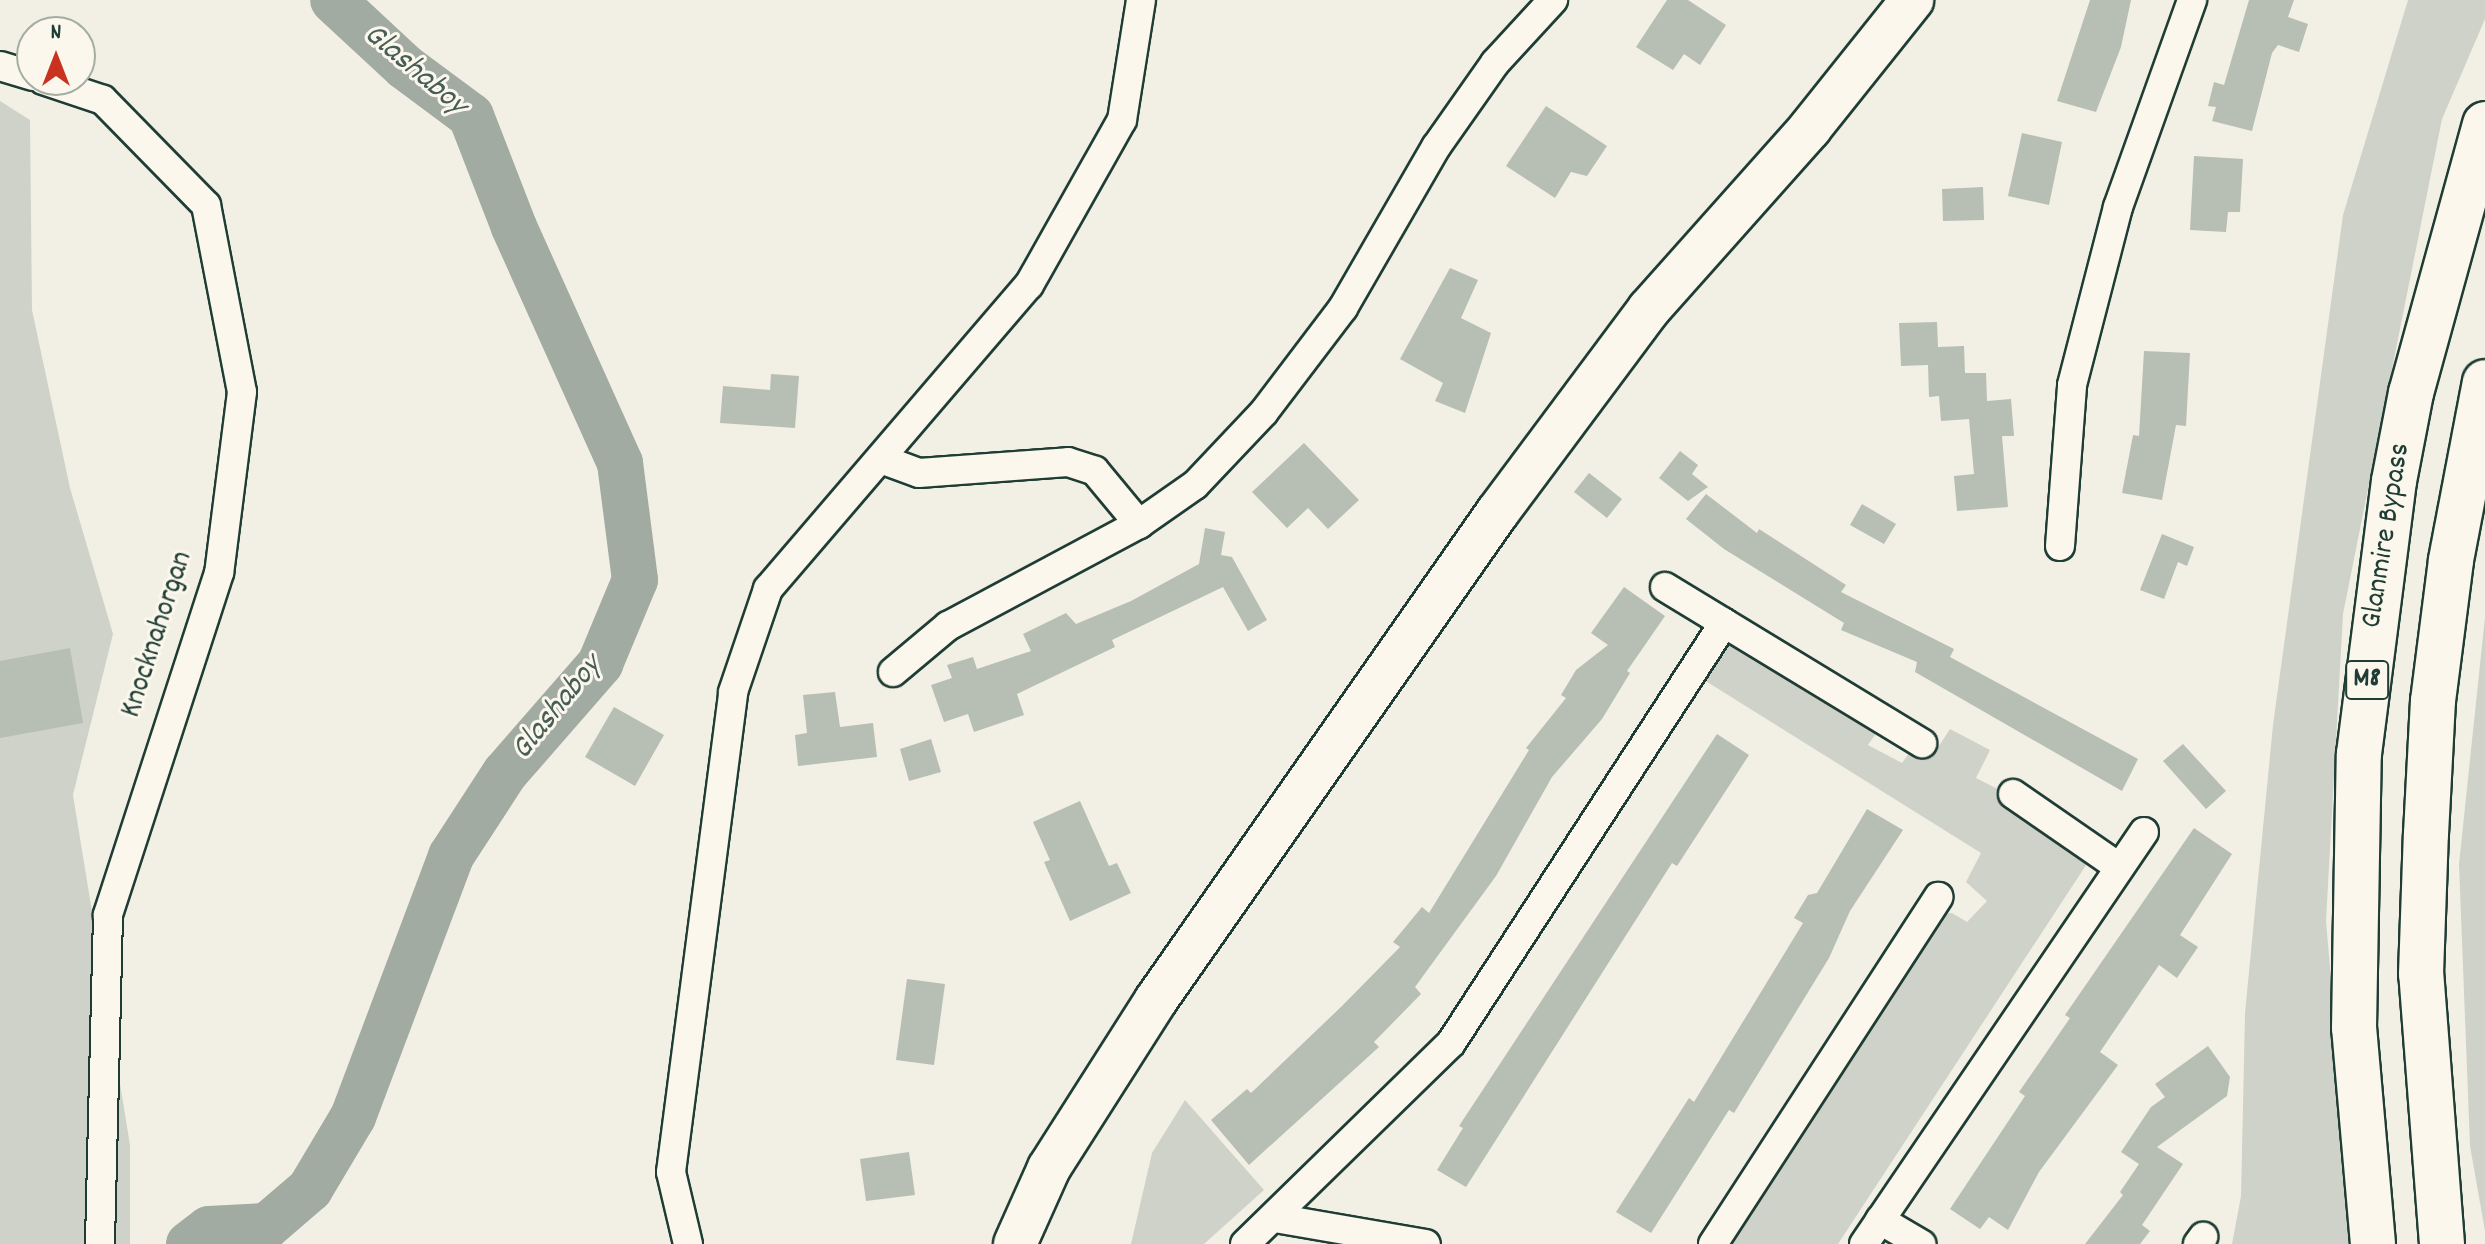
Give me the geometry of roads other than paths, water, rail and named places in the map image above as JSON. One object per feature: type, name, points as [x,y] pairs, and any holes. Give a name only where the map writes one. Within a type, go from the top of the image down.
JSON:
[{"type":"highway","name":"Glanmire Bypass","points":[[2373,1244],[2354,1028],[2359,754],[2383,557],[2408,408],[2485,124]]},
{"type":"highway","name":"M8","points":[[2442,1244],[2421,974],[2426,834],[2433,701],[2451,560],[2485,382]]},
{"type":"main road","points":[[1015,1244],[1049,1168],[1096,1091],[1497,513],[1649,309],[1810,128],[1912,0]]},
{"type":"street","points":[[688,1244],[671,1172],[733,692],[768,589],[1029,285],[1122,120],[1141,0]]},
{"type":"street","points":[[893,672],[948,626],[1139,524],[1195,485],[1264,412],[1343,308],[1436,147],[1487,75],[1553,0]]},
{"type":"street","points":[[2060,546],[2076,371],[2122,193],[2192,0]]},
{"type":"street","name":"Knocknahorgan","points":[[91,96],[103,100],[206,205],[242,392],[219,573],[108,915],[100,1244]]},
{"type":"street","points":[[881,459],[919,473],[1068,462],[1095,471],[1139,524]]},
{"type":"street","points":[[1665,587],[1922,743]]},
{"type":"street","points":[[1245,1244],[1275,1218],[1340,1147],[1451,1043],[1724,623]]},
{"type":"street","points":[[2013,794],[2119,867]]},
{"type":"street","points":[[1864,1244],[2144,832]]},
{"type":"street","points":[[1713,1244],[1938,897]]},
{"type":"street","points":[[1275,1218],[1426,1244]]},
{"type":"street","points":[[1880,1220],[1921,1244]]},
{"type":"waterway","name":"Glashaboy","points":[[189,1244],[209,1229],[267,1226],[310,1189],[353,1117],[451,856],[505,773],[600,664],[635,580],[620,463],[514,227],[471,116],[405,67],[333,0]]}]
